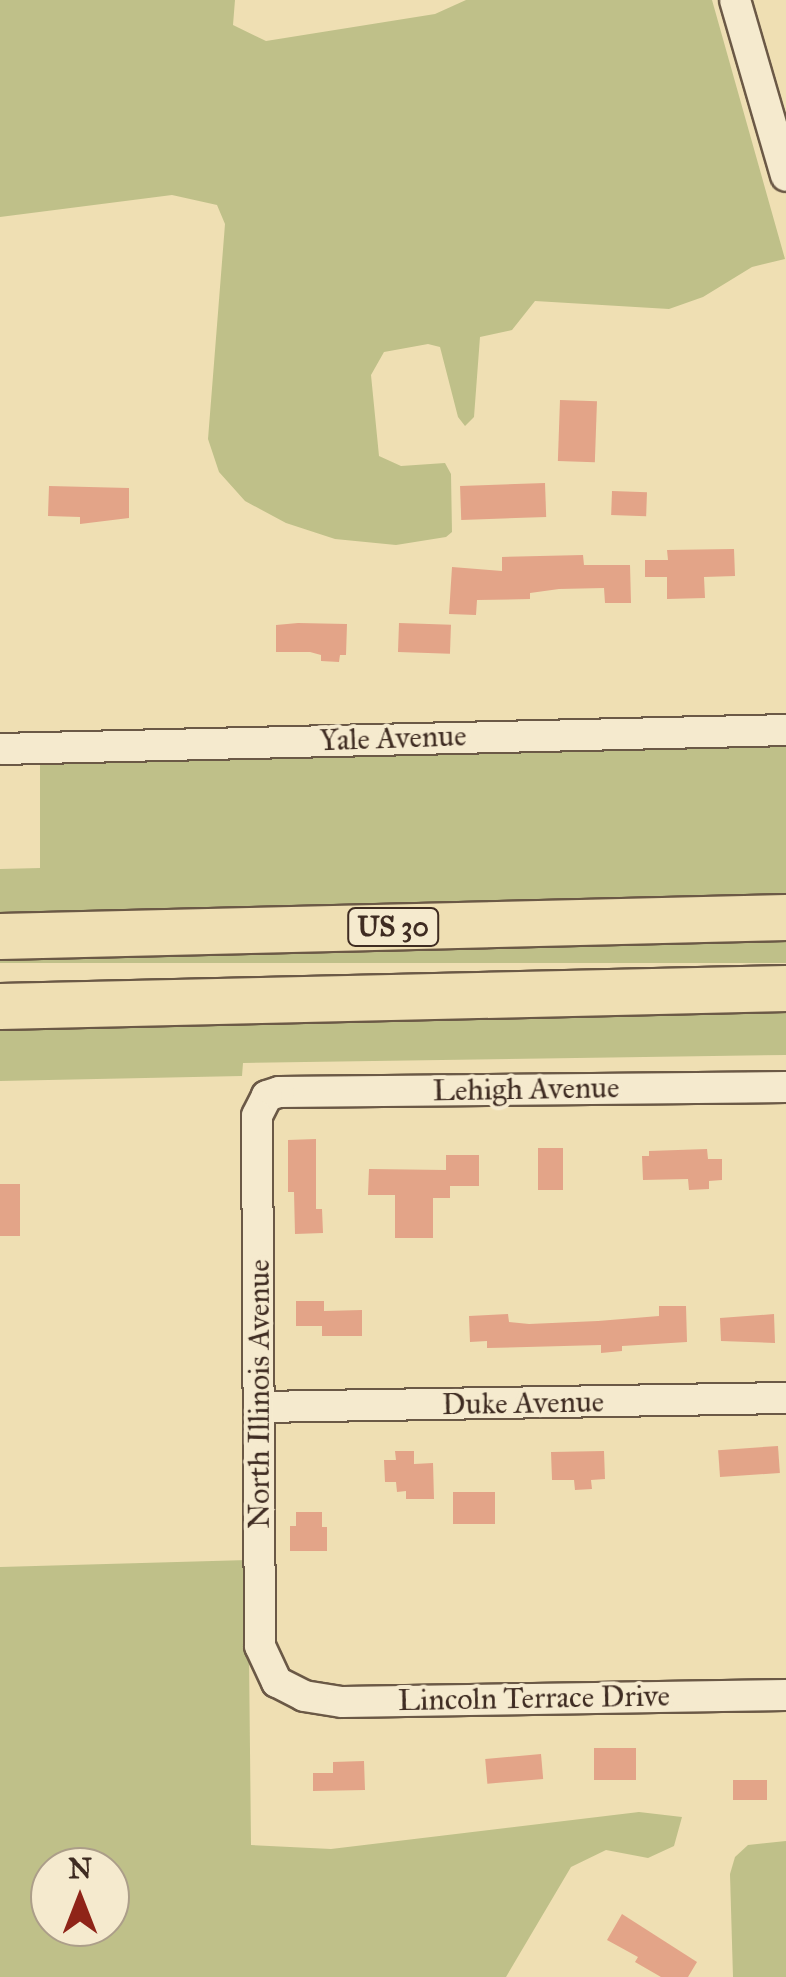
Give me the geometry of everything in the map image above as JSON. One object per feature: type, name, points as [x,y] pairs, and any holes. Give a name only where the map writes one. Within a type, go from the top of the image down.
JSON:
[{"type":"highway","name":"US 30","points":[[0,936],[786,917]]},
{"type":"highway","points":[[0,1006],[786,988]]},
{"type":"street","points":[[735,0],[786,176]]},
{"type":"street","name":"Yale Avenue","points":[[0,749],[786,730]]},
{"type":"street","name":"Lehigh Avenue","points":[[267,1096],[295,1091],[786,1086]]},
{"type":"street","name":"North Illinois Avenue","points":[[267,1096],[257,1116],[260,1646],[270,1674],[285,1687]]},
{"type":"street","name":"Duke Avenue","points":[[260,1408],[786,1398]]},
{"type":"street","name":"Lincoln Terrace Drive","points":[[285,1687],[304,1696],[342,1702],[786,1695]]},
{"type":"green space","points":[[0,0],[235,0],[233,25],[266,41],[435,14],[466,0],[712,0],[785,259],[752,267],[703,297],[669,309],[535,301],[512,330],[480,337],[474,417],[465,426],[458,417],[440,347],[428,344],[384,352],[371,375],[379,456],[401,466],[445,463],[451,474],[452,532],[446,537],[396,545],[335,539],[286,523],[245,501],[219,472],[208,439],[225,224],[217,205],[172,195],[0,217]]},
{"type":"green space","points":[[786,741],[786,896],[0,914],[0,869],[40,868],[40,762]]},
{"type":"green space","points":[[0,942],[786,942],[786,963],[0,963]]},
{"type":"green space","points":[[786,1008],[786,1055],[243,1063],[242,1076],[0,1081],[0,1027]]},
{"type":"green space","points":[[248,1560],[251,1845],[331,1849],[639,1812],[682,1817],[674,1846],[648,1858],[606,1850],[571,1867],[506,1977],[0,1977],[0,1567]]},
{"type":"green space","points":[[786,1841],[786,1977],[733,1977],[730,1874],[735,1857],[748,1845]]},
{"type":"building","points":[[560,400],[597,401],[595,462],[558,461]]},
{"type":"building","points":[[545,483],[546,517],[461,520],[460,486]]},
{"type":"building","points":[[49,486],[129,488],[129,518],[80,524],[80,517],[48,516]]},
{"type":"building","points":[[612,491],[647,492],[646,516],[611,515]]},
{"type":"building","points":[[734,549],[735,576],[704,577],[705,598],[667,599],[667,577],[645,577],[645,560],[668,560],[667,550]]},
{"type":"building","points":[[583,555],[584,565],[630,565],[631,603],[605,603],[604,588],[559,589],[530,593],[530,599],[477,600],[476,615],[449,614],[452,567],[502,571],[502,557]]},
{"type":"building","points":[[399,623],[451,625],[450,654],[398,652]]},
{"type":"building","points":[[347,624],[346,655],[340,655],[339,662],[321,661],[321,655],[310,652],[276,652],[276,625]]},
{"type":"building","points":[[316,1139],[316,1209],[322,1209],[323,1233],[295,1234],[294,1192],[288,1192],[288,1140]]},
{"type":"building","points":[[538,1148],[563,1148],[563,1190],[538,1190]]},
{"type":"building","points":[[707,1149],[708,1159],[722,1159],[722,1180],[709,1181],[709,1189],[689,1190],[688,1179],[643,1180],[642,1156],[649,1156],[649,1151]]},
{"type":"building","points":[[446,1155],[479,1155],[479,1186],[450,1186],[450,1198],[433,1198],[433,1238],[395,1238],[395,1195],[368,1195],[369,1169],[446,1170]]},
{"type":"building","points":[[0,1184],[20,1184],[20,1236],[0,1236]]},
{"type":"building","points":[[296,1301],[324,1301],[324,1311],[362,1310],[362,1336],[322,1336],[322,1326],[296,1326]]},
{"type":"building","points":[[659,1306],[686,1306],[687,1342],[622,1346],[622,1351],[601,1353],[601,1345],[487,1348],[487,1341],[470,1342],[469,1316],[508,1314],[509,1322],[529,1324],[598,1321],[659,1316]]},
{"type":"building","points":[[774,1314],[775,1343],[721,1341],[720,1318]]},
{"type":"building","points":[[778,1446],[780,1473],[720,1477],[718,1450]]},
{"type":"building","points":[[395,1451],[414,1451],[414,1464],[433,1463],[434,1499],[406,1499],[406,1491],[397,1492],[396,1482],[385,1482],[384,1460],[396,1460]]},
{"type":"building","points":[[604,1451],[605,1479],[591,1480],[592,1489],[575,1490],[574,1480],[552,1480],[551,1452]]},
{"type":"building","points":[[453,1492],[495,1492],[495,1524],[453,1524]]},
{"type":"building","points":[[296,1512],[322,1512],[322,1527],[327,1527],[327,1551],[290,1551],[290,1526],[296,1526]]},
{"type":"building","points":[[594,1748],[636,1748],[636,1780],[594,1780]]},
{"type":"building","points":[[541,1754],[543,1779],[487,1784],[485,1759]]},
{"type":"building","points":[[364,1761],[365,1790],[313,1791],[313,1773],[333,1773],[333,1762]]},
{"type":"building","points":[[733,1780],[767,1780],[767,1800],[733,1800]]},
{"type":"building","points":[[622,1914],[697,1962],[688,1977],[661,1977],[635,1962],[638,1957],[607,1940]]}]
